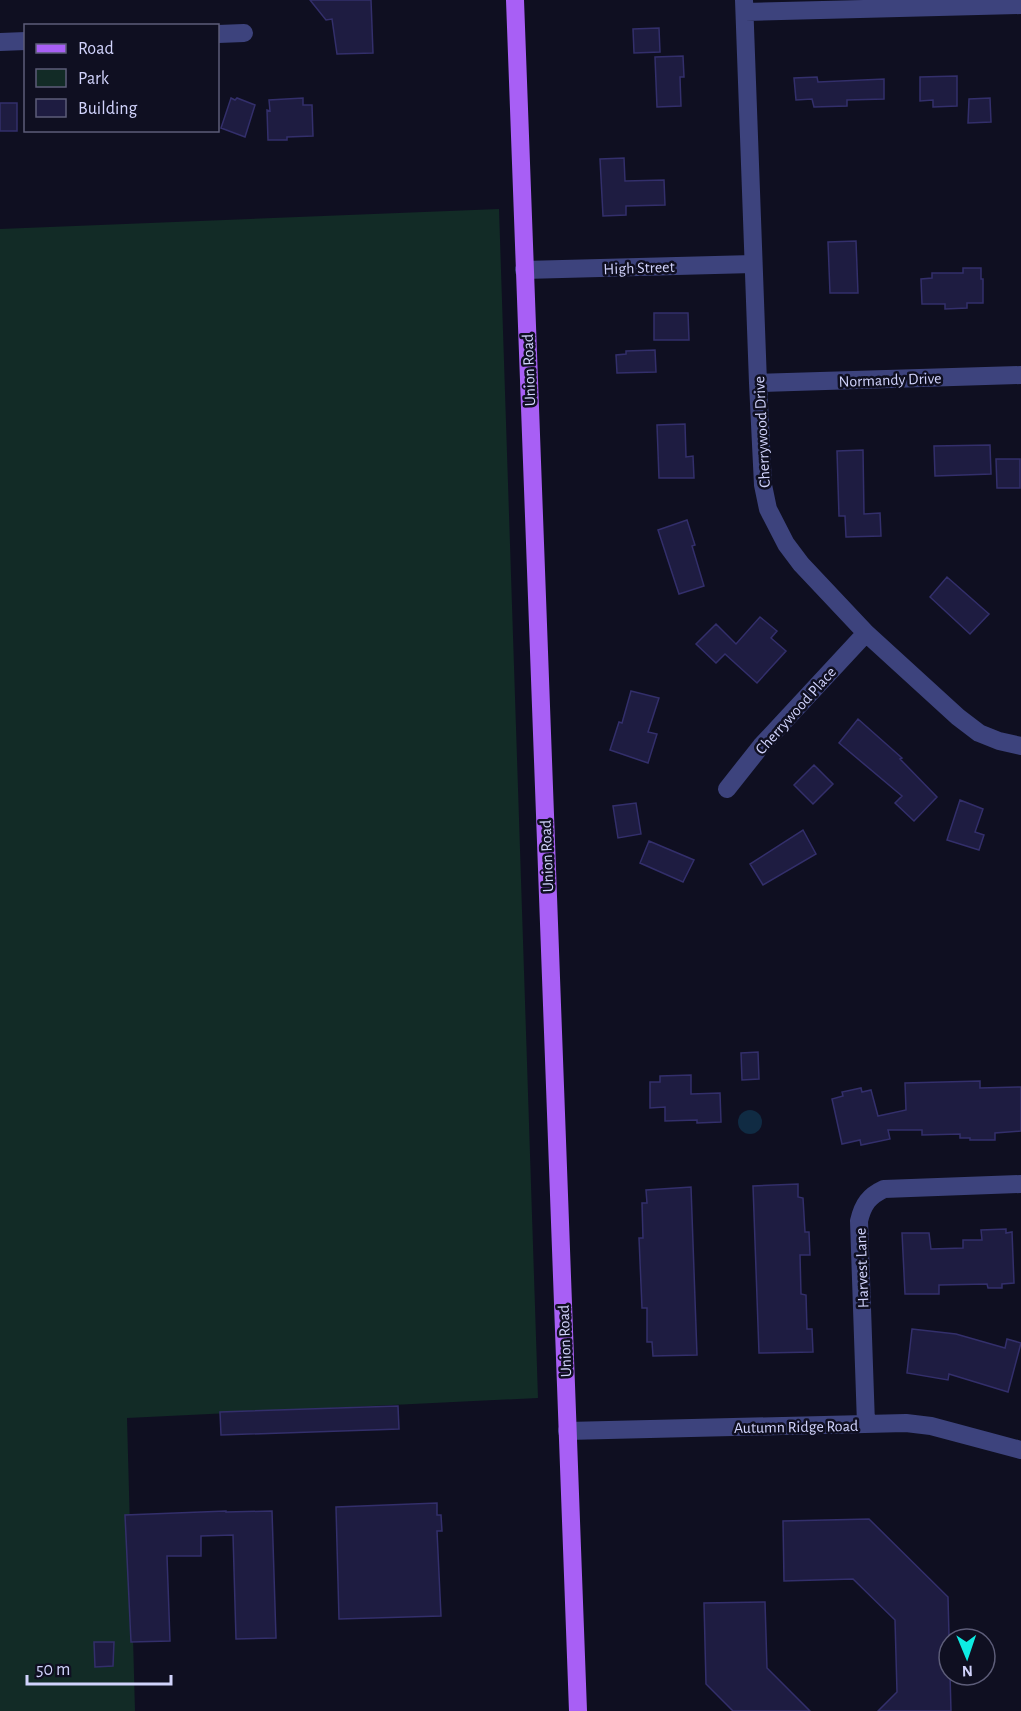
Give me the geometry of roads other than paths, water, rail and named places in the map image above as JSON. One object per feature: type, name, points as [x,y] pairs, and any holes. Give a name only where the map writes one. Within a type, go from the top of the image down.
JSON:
[{"type":"main road","name":"Union Road","points":[[515,0],[578,1711]]},
{"type":"street","points":[[744,6],[1021,5]]},
{"type":"street","name":"Cherrywood Drive","points":[[744,6],[758,383],[763,485],[768,509],[786,544],[801,564],[866,633],[958,717],[979,733],[1021,746]]},
{"type":"street","points":[[219,34],[244,33]]},
{"type":"street","points":[[0,42],[24,41]]},
{"type":"street","name":"High Street","points":[[524,270],[753,264]]},
{"type":"street","name":"Normandy Drive","points":[[758,383],[1021,375]]},
{"type":"street","name":"Cherrywood Place","points":[[727,789],[761,746],[866,633]]},
{"type":"street","name":"Harvest Lane","points":[[866,1424],[859,1221],[861,1210],[866,1202],[874,1194],[891,1188],[1021,1184]]},
{"type":"street","name":"Autumn Ridge Road","points":[[567,1431],[898,1423],[931,1426],[1021,1450]]},
{"type":"water","points":[[750,1110],[755,1111],[761,1117],[761,1127],[755,1133],[750,1134],[745,1133],[739,1127],[738,1122],[739,1117],[745,1111]]}]
